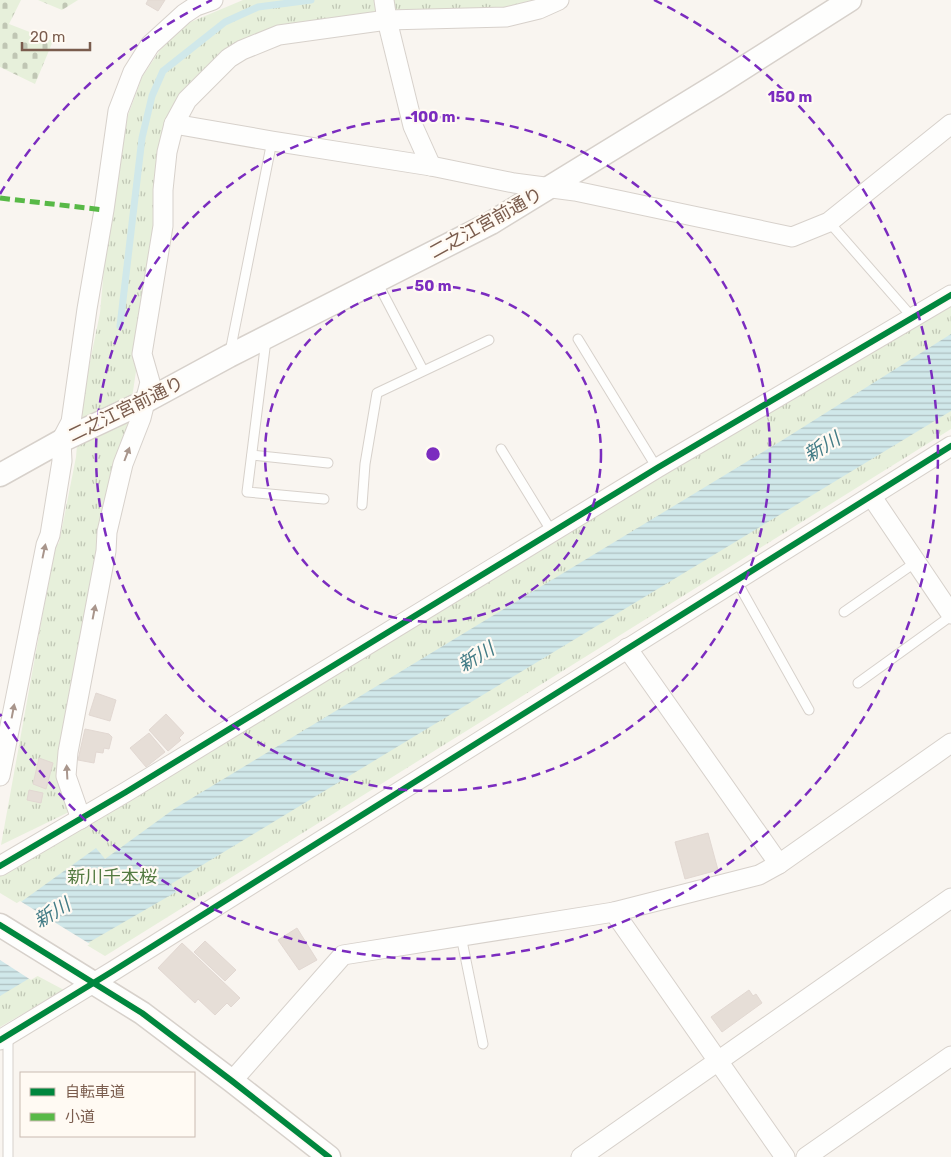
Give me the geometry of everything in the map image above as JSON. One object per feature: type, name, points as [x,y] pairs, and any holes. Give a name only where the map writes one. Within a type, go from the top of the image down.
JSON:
[{"type":"street","points":[[0,776],[46,545],[50,535],[62,461],[61,441],[71,422],[118,111],[133,72],[150,46],[184,14],[196,6],[213,0]]},
{"type":"street","points":[[81,819],[66,776],[68,752],[106,550],[107,532],[124,464],[141,418],[150,382],[142,354],[163,226],[163,190],[167,152],[174,124],[187,100],[229,58],[242,50],[279,35],[386,9],[506,17],[539,9],[559,0]]},
{"type":"street","name":"二之江宮前通り","points":[[0,475],[61,441],[146,401],[229,356],[491,223],[718,84],[850,0]]},
{"type":"street","points":[[386,9],[413,126],[431,166]]},
{"type":"street","points":[[174,124],[431,166],[514,183],[584,192],[792,237],[829,222],[951,124]]},
{"type":"street","points":[[0,866],[81,819],[657,468],[951,295]]},
{"type":"street","points":[[4,1037],[86,979],[627,648],[951,446]]},
{"type":"street","points":[[872,497],[951,615]]},
{"type":"street","points":[[627,648],[779,864]]},
{"type":"street","points":[[232,1081],[343,955],[614,912],[758,875],[779,864],[951,743]]},
{"type":"street","points":[[581,1157],[951,898]]},
{"type":"street","points":[[614,912],[785,1157]]},
{"type":"street","points":[[0,925],[142,1013],[329,1157]]},
{"type":"street","points":[[806,1157],[951,1056]]},
{"type":"lane","points":[[229,356],[272,141]]},
{"type":"lane","points":[[829,222],[914,318]]},
{"type":"lane","points":[[377,281],[423,370]]},
{"type":"lane","points":[[266,338],[247,492],[324,499]]},
{"type":"lane","points":[[578,339],[657,468]]},
{"type":"lane","points":[[362,505],[364,464],[377,393],[489,340]]},
{"type":"lane","points":[[501,449],[552,532]]},
{"type":"lane","points":[[252,455],[328,464]]},
{"type":"lane","points":[[844,612],[916,562]]},
{"type":"lane","points":[[736,580],[809,710]]},
{"type":"lane","points":[[858,683],[951,615]]},
{"type":"lane","points":[[461,936],[483,1044]]},
{"type":"lane","points":[[4,1037],[8,1157]]},
{"type":"green space","points":[[0,0],[21,0],[9,24],[53,41],[35,84],[0,67]]},
{"type":"green space","points":[[38,0],[78,0],[62,10]]},
{"type":"green space","points":[[243,0],[544,0],[505,12],[378,11],[332,20],[285,26],[176,106],[127,431],[99,551],[56,772],[69,812],[1,845],[55,546],[59,543],[76,457],[80,410],[100,313],[109,212],[128,115],[142,77],[160,50],[186,24]]},
{"type":"green space","name":"新川千本桜","points":[[951,302],[951,429],[105,956],[0,893],[0,871]]},
{"type":"green space","points":[[0,956],[64,990],[0,1027]]},
{"type":"water","name":"新川","points":[[951,334],[951,411],[171,884],[176,892],[0,996],[0,917],[96,848],[105,859],[174,809],[781,441]]},
{"type":"pier","points":[[20,901],[90,944],[31,980],[0,960],[0,914]]},
{"type":"building","points":[[148,0],[165,0],[158,11],[146,4]]},
{"type":"building","points":[[96,693],[116,700],[110,721],[89,715]]},
{"type":"building","points":[[166,714],[184,733],[179,738],[181,740],[168,751],[149,730]]},
{"type":"building","points":[[85,729],[109,734],[112,737],[109,749],[104,748],[103,753],[96,752],[94,763],[78,760]]},
{"type":"building","points":[[149,733],[165,752],[146,767],[130,748]]},
{"type":"building","points":[[39,758],[53,763],[46,789],[33,784]]},
{"type":"building","points":[[29,790],[43,793],[41,803],[27,800]]},
{"type":"building","points":[[708,833],[718,870],[685,879],[675,842]]},
{"type":"building","points":[[297,928],[317,960],[299,970],[278,940]]},
{"type":"building","points":[[205,941],[236,970],[225,981],[194,952]]},
{"type":"building","points":[[182,943],[240,998],[231,1007],[227,1003],[215,1015],[198,999],[195,1003],[158,968]]},
{"type":"building","points":[[749,990],[753,996],[756,994],[762,1003],[722,1032],[711,1017]]},
{"type":"waterway","points":[[120,326],[142,138],[152,96],[163,71],[225,22],[258,7],[311,0]]},
{"type":"marked path","points":[[0,198],[104,210]]},
{"type":"cycle path","points":[[0,866],[126,792],[657,468],[951,295]]},
{"type":"cycle path","points":[[0,1040],[951,446]]},
{"type":"cycle path","points":[[0,925],[142,1013],[329,1157]]}]
